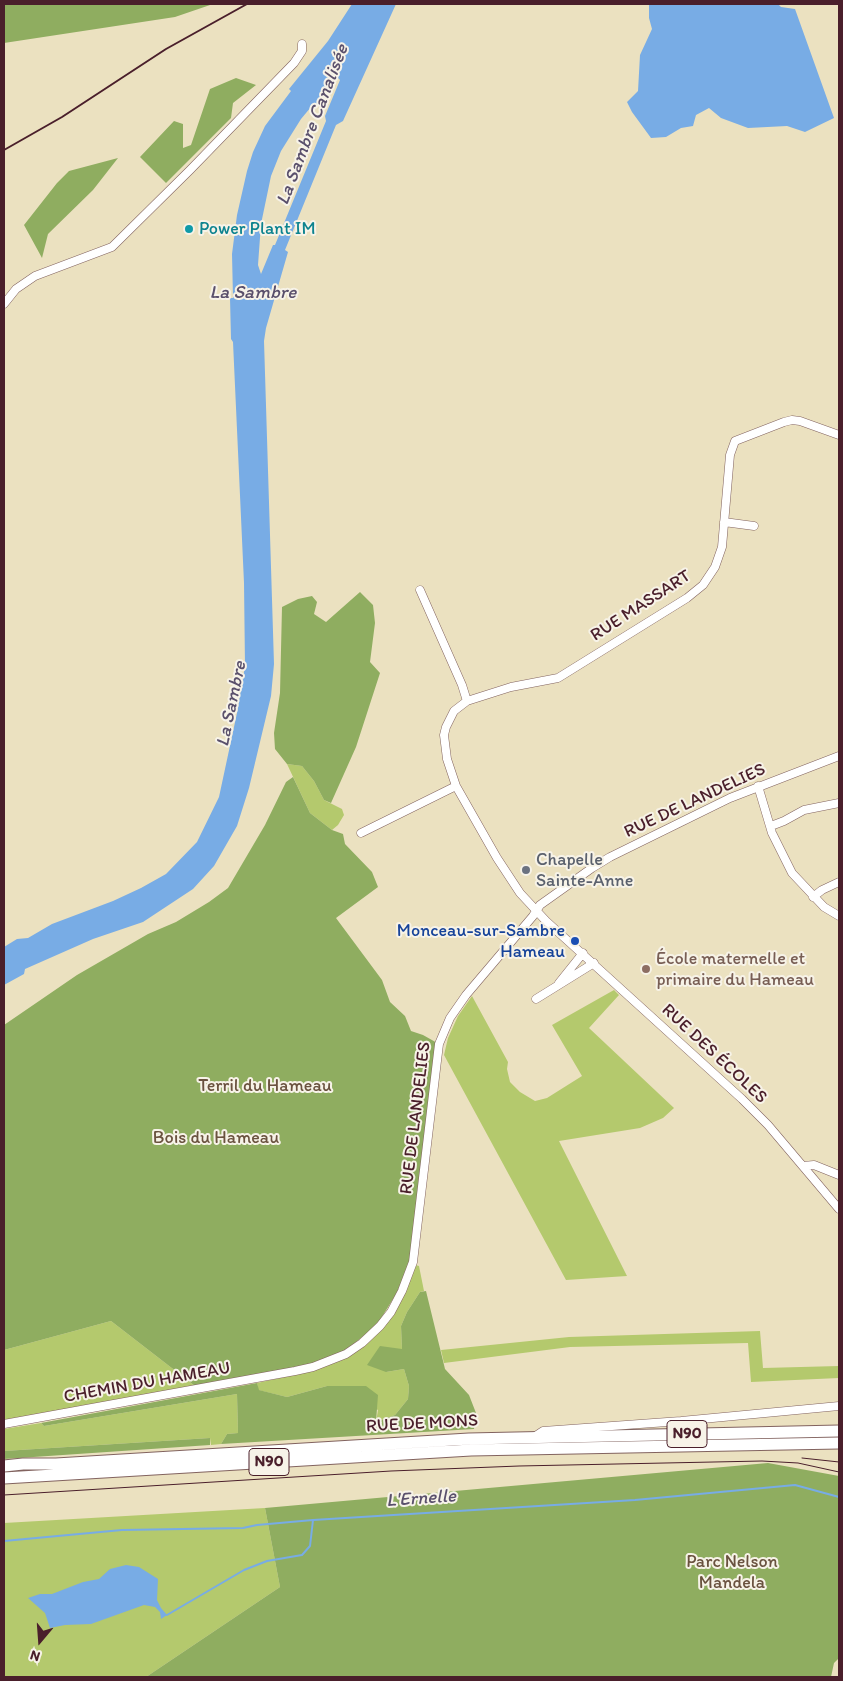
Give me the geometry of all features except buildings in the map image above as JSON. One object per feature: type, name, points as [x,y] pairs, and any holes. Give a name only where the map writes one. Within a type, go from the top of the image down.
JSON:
[{"type":"highway","name":"N90","points":[[534,1437],[839,1431]]},
{"type":"highway","name":"RUE DE MONS","points":[[4,1466],[349,1445],[534,1437]]},
{"type":"highway","name":"RUE DE MONS","points":[[4,1478],[471,1450],[839,1443]]},
{"type":"street","points":[[4,304],[16,289],[35,276],[112,247],[190,170],[299,57],[302,52],[302,44]]},
{"type":"street","name":"RUE MASSART","points":[[467,701],[511,687],[558,678],[687,598],[703,585],[715,567],[722,547],[730,455],[735,441],[792,420],[839,435]]},
{"type":"street","points":[[724,522],[754,526]]},
{"type":"street","points":[[420,590],[462,685],[467,701]]},
{"type":"street","name":"RUE DES ÉCOLES","points":[[467,701],[454,711],[446,727],[444,735],[447,759],[456,786],[513,884],[536,910],[742,1099],[768,1125],[839,1210]]},
{"type":"street","name":"RUE DE LANDELIES","points":[[295,1372],[346,1354],[374,1333],[386,1320],[396,1303],[408,1278],[413,1262],[439,1044],[444,1029],[457,1007],[533,916],[540,905],[610,857],[730,798],[839,756]]},
{"type":"street","points":[[360,833],[456,786]]},
{"type":"street","points":[[758,786],[779,848],[792,873],[813,897],[824,907],[839,916]]},
{"type":"street","points":[[771,826],[804,810],[839,803]]},
{"type":"street","points":[[813,897],[822,890],[839,882]]},
{"type":"street","points":[[556,986],[583,953]]},
{"type":"street","points":[[536,999],[594,963]]},
{"type":"street","points":[[803,1166],[814,1165],[839,1175]]},
{"type":"street","name":"CHEMIN DU HAMEAU","points":[[4,1424],[295,1372]]},
{"type":"street","name":"RUE DE MONS","points":[[534,1437],[543,1431],[681,1421],[839,1406]]},
{"type":"green space","points":[[4,4],[213,4],[175,17],[4,43]]},
{"type":"green space","points":[[236,78],[256,85],[233,103],[231,118],[166,183],[140,157],[174,121],[183,124],[183,148],[191,145],[210,89]]},
{"type":"green space","points":[[118,158],[93,190],[48,234],[42,258],[24,225],[57,183],[69,171]]},
{"type":"green space","points":[[360,592],[373,605],[375,623],[370,662],[380,673],[356,747],[331,803],[324,800],[314,781],[302,766],[287,764],[275,749],[274,733],[280,693],[282,607],[298,599],[312,596],[317,602],[314,614],[326,622]]},
{"type":"green space","points":[[287,764],[302,766],[314,781],[324,800],[342,809],[344,815],[338,825],[332,830],[310,813]]},
{"type":"green space","name":"Bois du Hameau","points":[[293,777],[310,813],[332,830],[343,834],[345,844],[372,872],[378,887],[336,918],[382,980],[390,1002],[405,1016],[411,1031],[439,1044],[413,1262],[398,1291],[380,1320],[371,1330],[340,1353],[302,1367],[195,1386],[111,1321],[4,1350],[4,1025],[77,975],[148,934],[176,922],[228,888],[265,825],[286,782]]},
{"type":"green space","points":[[614,990],[619,995],[589,1028],[674,1108],[663,1118],[640,1128],[559,1141],[627,1276],[566,1280],[444,1055],[448,1038],[458,1016],[472,996],[508,1062],[507,1069],[510,1082],[520,1092],[535,1101],[547,1098],[582,1076],[552,1025]]},
{"type":"green space","points":[[415,1265],[419,1266],[424,1291],[420,1292],[407,1312],[401,1326],[402,1349],[386,1372],[404,1369],[409,1386],[408,1399],[395,1415],[376,1422],[378,1410],[327,1386],[287,1397],[258,1390],[257,1383],[329,1365],[347,1357],[368,1343],[390,1319]]},
{"type":"green space","points":[[426,1291],[445,1369],[469,1395],[476,1413],[474,1429],[221,1444],[227,1434],[238,1433],[237,1394],[44,1426],[41,1423],[257,1383],[259,1390],[287,1397],[327,1386],[366,1386],[378,1395],[376,1422],[395,1415],[408,1399],[409,1386],[404,1369],[386,1372],[367,1365],[380,1346],[402,1349],[401,1326],[407,1312],[420,1292]]},
{"type":"green space","points":[[111,1321],[195,1386],[4,1420],[4,1350]]},
{"type":"green space","points":[[760,1331],[763,1368],[839,1366],[839,1378],[751,1382],[748,1343],[570,1347],[444,1363],[441,1350],[569,1337]]},
{"type":"green space","points":[[237,1394],[238,1433],[227,1434],[221,1444],[211,1445],[210,1438],[4,1451],[4,1429],[41,1423],[44,1426]]},
{"type":"green space","points":[[210,1438],[210,1445],[4,1459],[4,1451]]},
{"type":"green space","name":"Parc Nelson Mandela","points":[[768,1463],[839,1476],[839,1658],[834,1663],[831,1677],[146,1677],[280,1587],[265,1508]]},
{"type":"green space","points":[[265,1508],[280,1587],[146,1677],[4,1677],[4,1523]]},
{"type":"water","name":"La Sambre","points":[[352,4],[396,4],[343,121],[336,125],[285,250],[288,252],[266,328],[264,341],[274,664],[271,696],[249,788],[237,826],[214,866],[193,889],[143,922],[93,939],[25,969],[24,974],[4,985],[4,947],[17,939],[28,938],[52,924],[113,901],[166,874],[197,842],[219,797],[245,666],[244,583],[230,298],[233,298],[232,254],[237,215],[247,171],[265,126],[291,91],[289,89],[328,41]],"holes":[[[338,78],[340,80],[325,116],[326,121],[275,245],[273,245],[261,274],[258,265],[261,224],[271,176],[281,151],[301,119],[311,107],[313,109]]]},
{"type":"water","points":[[649,4],[778,4],[781,7],[795,9],[834,118],[805,132],[787,126],[748,128],[721,118],[709,108],[696,115],[693,126],[681,128],[666,137],[651,138],[627,102],[638,91],[640,55],[652,29],[649,18]]},
{"type":"water","points":[[126,1565],[139,1567],[158,1579],[157,1600],[167,1615],[161,1619],[160,1612],[155,1607],[144,1605],[91,1624],[65,1625],[50,1628],[45,1613],[28,1598],[40,1594],[52,1594],[83,1582],[99,1579],[110,1569]]},
{"type":"waterway","name":"L'Ernelle","points":[[4,1541],[122,1530],[243,1528],[313,1520],[635,1500],[795,1485],[839,1497]]},
{"type":"waterway","points":[[167,1615],[244,1570],[267,1561],[302,1555],[310,1546],[313,1520]]},
{"type":"tram line","points":[[802,1458],[839,1462]]},
{"type":"tram line","points":[[4,1495],[391,1471],[519,1466],[762,1461],[798,1463],[839,1472]]},
{"type":"railway","points":[[4,150],[62,117],[166,49],[247,4]]},
{"type":"place","name":"Power Plant IM","points":[[189,229]]},
{"type":"place","name":"Chapelle Sainte-Anne","points":[[526,870]]},
{"type":"place","name":"Monceau-sur-Sambre Hameau","points":[[575,941]]},
{"type":"place","name":"École maternelle et primaire du Hameau","points":[[646,969]]},
{"type":"water label","name":"La Sambre Canalisée","points":[[313,125]]},
{"type":"park label","name":"Terril du Hameau","points":[[265,1086]]}]
